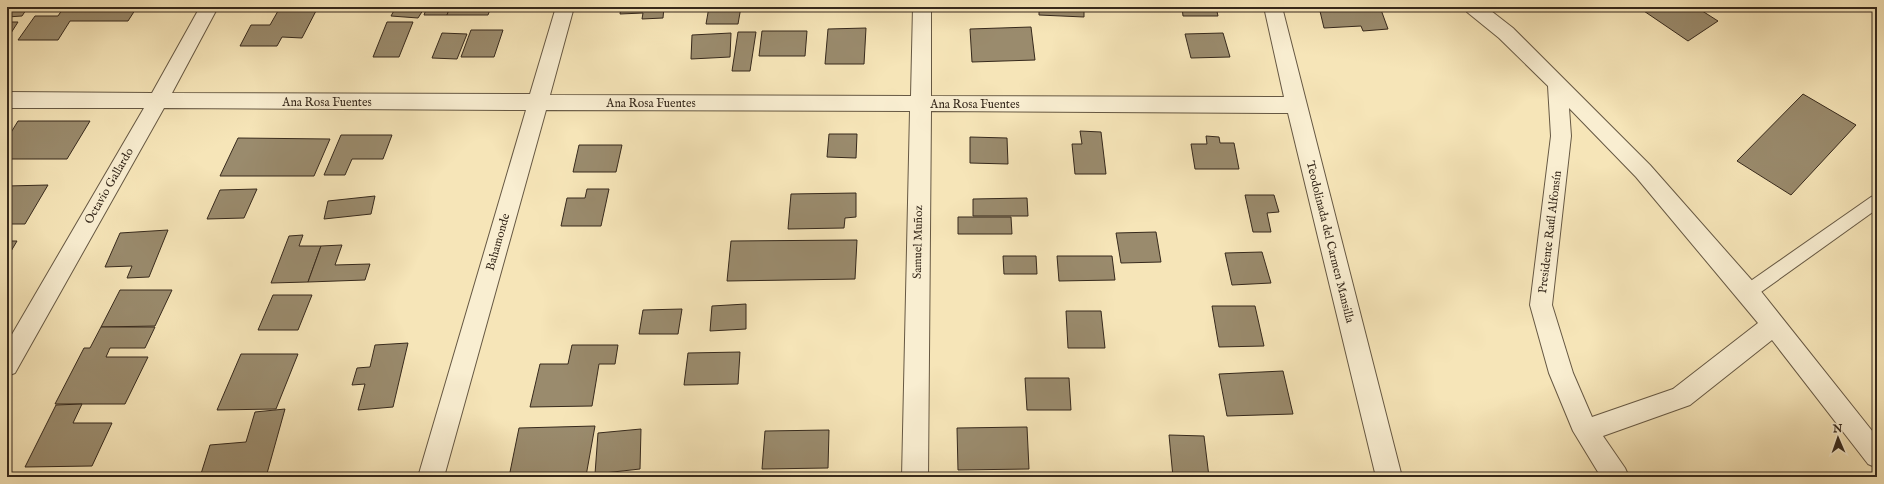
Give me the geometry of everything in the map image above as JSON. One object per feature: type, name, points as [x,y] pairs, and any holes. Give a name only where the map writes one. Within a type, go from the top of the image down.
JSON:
[{"type":"street","name":"Octavio Gallardo","points":[[7,365],[158,101],[209,7]]},
{"type":"street","name":"Bahamonde","points":[[431,477],[565,7]]},
{"type":"street","name":"Samuel Muñoz","points":[[915,477],[922,7]]},
{"type":"street","name":"Teodolinada del Carmen Mansilla","points":[[1273,7],[1389,477]]},
{"type":"street","points":[[1474,7],[1506,33],[1643,171],[1748,292],[1877,456]]},
{"type":"street","name":"Presidente Raúl Alfonsín","points":[[1558,84],[1561,136],[1541,305],[1561,373],[1585,431],[1616,477]]},
{"type":"street","name":"Ana Rosa Fuentes","points":[[7,100],[1296,105]]},
{"type":"street","points":[[1585,431],[1681,397],[1774,324]]},
{"type":"lane","points":[[1748,292],[1877,201]]},
{"type":"building","points":[[10,7],[28,7],[22,16],[7,17],[7,11]]},
{"type":"building","points":[[64,7],[137,7],[128,21],[70,21],[58,40],[18,40],[35,16],[58,16]]},
{"type":"building","points":[[298,7],[318,7],[302,38],[282,37],[277,46],[240,46],[251,25],[270,25],[278,11],[296,11]]},
{"type":"building","points":[[396,7],[425,7],[418,18],[391,16]]},
{"type":"building","points":[[427,7],[450,7],[447,15],[424,15]]},
{"type":"building","points":[[450,7],[491,7],[488,15],[447,15]]},
{"type":"building","points":[[621,7],[664,7],[663,18],[642,19],[643,13],[620,14]]},
{"type":"building","points":[[709,7],[741,7],[738,24],[706,24]]},
{"type":"building","points":[[1039,7],[1084,7],[1084,17],[1039,15]]},
{"type":"building","points":[[1182,7],[1216,7],[1218,16],[1183,16]]},
{"type":"building","points":[[1319,7],[1380,7],[1388,29],[1363,31],[1361,26],[1324,28]]},
{"type":"building","points":[[1638,7],[1696,7],[1718,21],[1688,41]]},
{"type":"building","points":[[7,22],[18,22],[11,33],[7,33]]},
{"type":"building","points":[[387,22],[413,22],[399,57],[373,57]]},
{"type":"building","points":[[1031,27],[1035,60],[972,62],[970,29]]},
{"type":"building","points":[[866,28],[864,64],[825,64],[828,29]]},
{"type":"building","points":[[471,30],[503,30],[494,57],[461,57]]},
{"type":"building","points":[[762,31],[807,31],[805,56],[759,56]]},
{"type":"building","points":[[738,32],[756,32],[750,71],[732,71]]},
{"type":"building","points":[[442,33],[467,34],[457,59],[432,58]]},
{"type":"building","points":[[731,33],[730,57],[691,59],[692,35]]},
{"type":"building","points":[[1223,33],[1230,57],[1191,58],[1185,34]]},
{"type":"building","points":[[1803,94],[1856,125],[1791,195],[1737,161]]},
{"type":"building","points":[[18,121],[90,121],[67,159],[7,159],[7,139]]},
{"type":"building","points":[[1080,131],[1101,132],[1106,174],[1075,174],[1072,144],[1082,144]]},
{"type":"building","points":[[829,134],[857,134],[856,158],[827,157]]},
{"type":"building","points":[[341,135],[392,135],[383,159],[352,159],[345,175],[324,175]]},
{"type":"building","points":[[1206,136],[1219,137],[1220,143],[1234,143],[1239,169],[1195,169],[1191,144],[1207,144]]},
{"type":"building","points":[[970,137],[1007,138],[1008,164],[970,163]]},
{"type":"building","points":[[238,138],[330,139],[314,176],[220,176]]},
{"type":"building","points":[[579,145],[622,145],[616,172],[573,172]]},
{"type":"building","points":[[48,185],[25,224],[7,224],[7,186]]},
{"type":"building","points":[[257,189],[244,218],[207,219],[220,190]]},
{"type":"building","points":[[587,189],[609,189],[601,226],[561,226],[567,198],[585,198]]},
{"type":"building","points":[[856,193],[856,217],[845,218],[844,228],[788,229],[791,194]]},
{"type":"building","points":[[1245,195],[1274,195],[1279,212],[1267,213],[1271,232],[1253,232]]},
{"type":"building","points":[[375,196],[371,214],[324,219],[328,201]]},
{"type":"building","points":[[1027,198],[1028,216],[973,216],[973,199]]},
{"type":"building","points":[[958,217],[1011,217],[1012,234],[958,234]]},
{"type":"building","points":[[168,230],[149,277],[127,278],[132,266],[105,267],[120,233]]},
{"type":"building","points":[[1156,232],[1161,262],[1121,263],[1116,233]]},
{"type":"building","points":[[303,235],[299,246],[321,246],[308,282],[271,283],[289,236]]},
{"type":"building","points":[[857,240],[855,279],[727,281],[731,241]]},
{"type":"building","points":[[7,241],[17,241],[7,258]]},
{"type":"building","points":[[342,245],[335,265],[370,264],[365,280],[308,282],[321,246]]},
{"type":"building","points":[[1262,252],[1271,283],[1232,285],[1225,253]]},
{"type":"building","points":[[1003,256],[1036,256],[1037,274],[1004,274]]},
{"type":"building","points":[[1057,256],[1112,256],[1115,280],[1059,281]]},
{"type":"building","points":[[120,290],[172,290],[155,326],[101,327]]},
{"type":"building","points":[[273,295],[312,295],[298,330],[258,330]]},
{"type":"building","points":[[746,304],[746,329],[710,331],[712,306]]},
{"type":"building","points":[[1212,306],[1255,306],[1264,346],[1219,347]]},
{"type":"building","points":[[682,309],[678,334],[639,334],[643,310]]},
{"type":"building","points":[[1066,311],[1101,311],[1105,348],[1068,348]]},
{"type":"building","points":[[101,327],[155,327],[145,348],[110,348],[106,357],[148,357],[125,404],[55,404],[84,348],[90,348]]},
{"type":"building","points":[[408,343],[393,407],[358,410],[365,384],[352,385],[357,368],[370,367],[375,345]]},
{"type":"building","points":[[572,345],[618,345],[615,364],[599,364],[592,406],[530,407],[540,364],[568,364]]},
{"type":"building","points":[[740,352],[738,384],[684,385],[688,353]]},
{"type":"building","points":[[241,354],[298,354],[276,409],[217,410]]},
{"type":"building","points":[[1283,371],[1293,414],[1227,416],[1219,374]]},
{"type":"building","points":[[1025,378],[1069,378],[1071,410],[1027,410]]},
{"type":"building","points":[[82,404],[73,423],[112,423],[92,466],[25,467],[56,405]]},
{"type":"building","points":[[285,409],[266,477],[200,477],[210,445],[246,442],[255,412]]},
{"type":"building","points":[[595,426],[586,476],[509,477],[519,428]]},
{"type":"building","points":[[1027,427],[1029,469],[958,470],[957,428]]},
{"type":"building","points":[[641,429],[640,469],[595,474],[598,433]]},
{"type":"building","points":[[829,430],[828,468],[762,469],[765,431]]},
{"type":"building","points":[[1169,435],[1204,436],[1209,477],[1173,477]]}]
